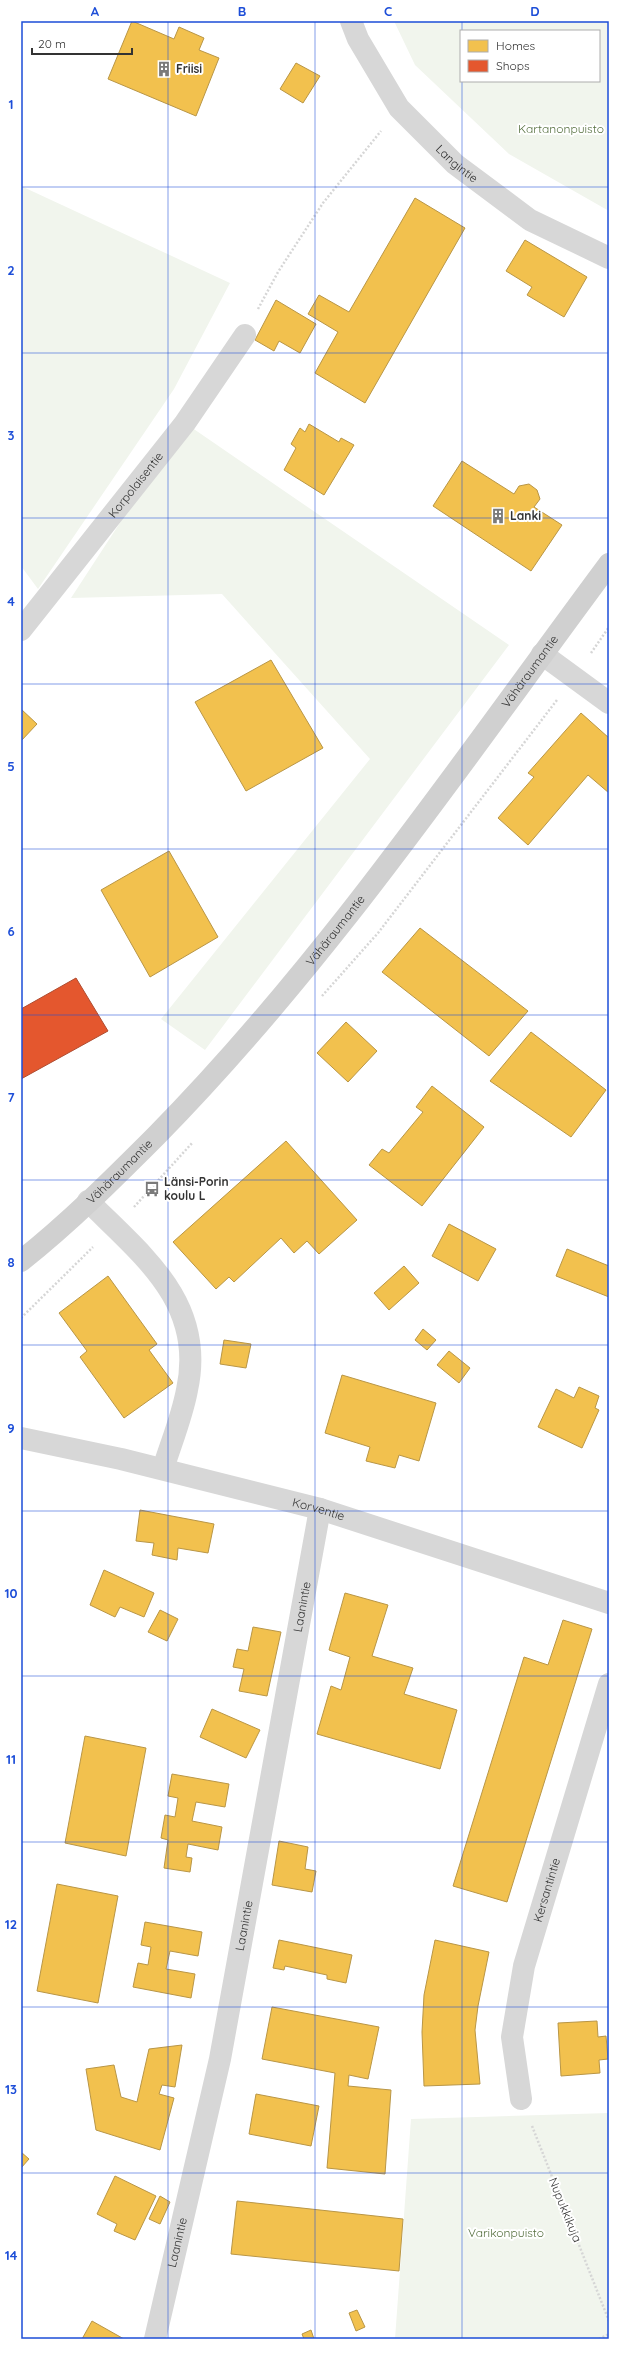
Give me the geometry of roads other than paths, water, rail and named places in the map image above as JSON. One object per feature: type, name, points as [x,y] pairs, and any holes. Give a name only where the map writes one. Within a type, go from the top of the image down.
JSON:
[{"type":"main road","name":"Vähäraumantie","points":[[21,1261],[46,1241],[200,1091],[268,1013],[378,876],[609,564]]},
{"type":"street","name":"Langintie","points":[[351,21],[358,39],[399,108],[455,164],[530,220],[609,258]]},
{"type":"street","name":"Korpolaisentie","points":[[21,630],[185,424],[245,334]]},
{"type":"street","points":[[542,654],[609,703]]},
{"type":"street","points":[[88,1201],[162,1276],[178,1302],[188,1329],[191,1358],[187,1391],[163,1469]]},
{"type":"street","name":"Korventie","points":[[21,1438],[163,1469],[320,1509],[609,1603]]},
{"type":"street","name":"Laanintie","points":[[155,2339],[220,2059],[320,1509]]},
{"type":"street","name":"Kersantintie","points":[[521,2099],[512,2037],[524,1966],[609,1684]]},
{"type":"place","name":"Friisi","points":[[164,69]]},
{"type":"place","name":"Lanki","points":[[498,516]]},
{"type":"place","name":"Länsi-Porin koulu L","points":[[152,1189]]},
{"type":"park label","name":"Kartanonpuisto","points":[[561,129]]},
{"type":"park label","name":"Varikonpuisto","points":[[506,2233]]}]
